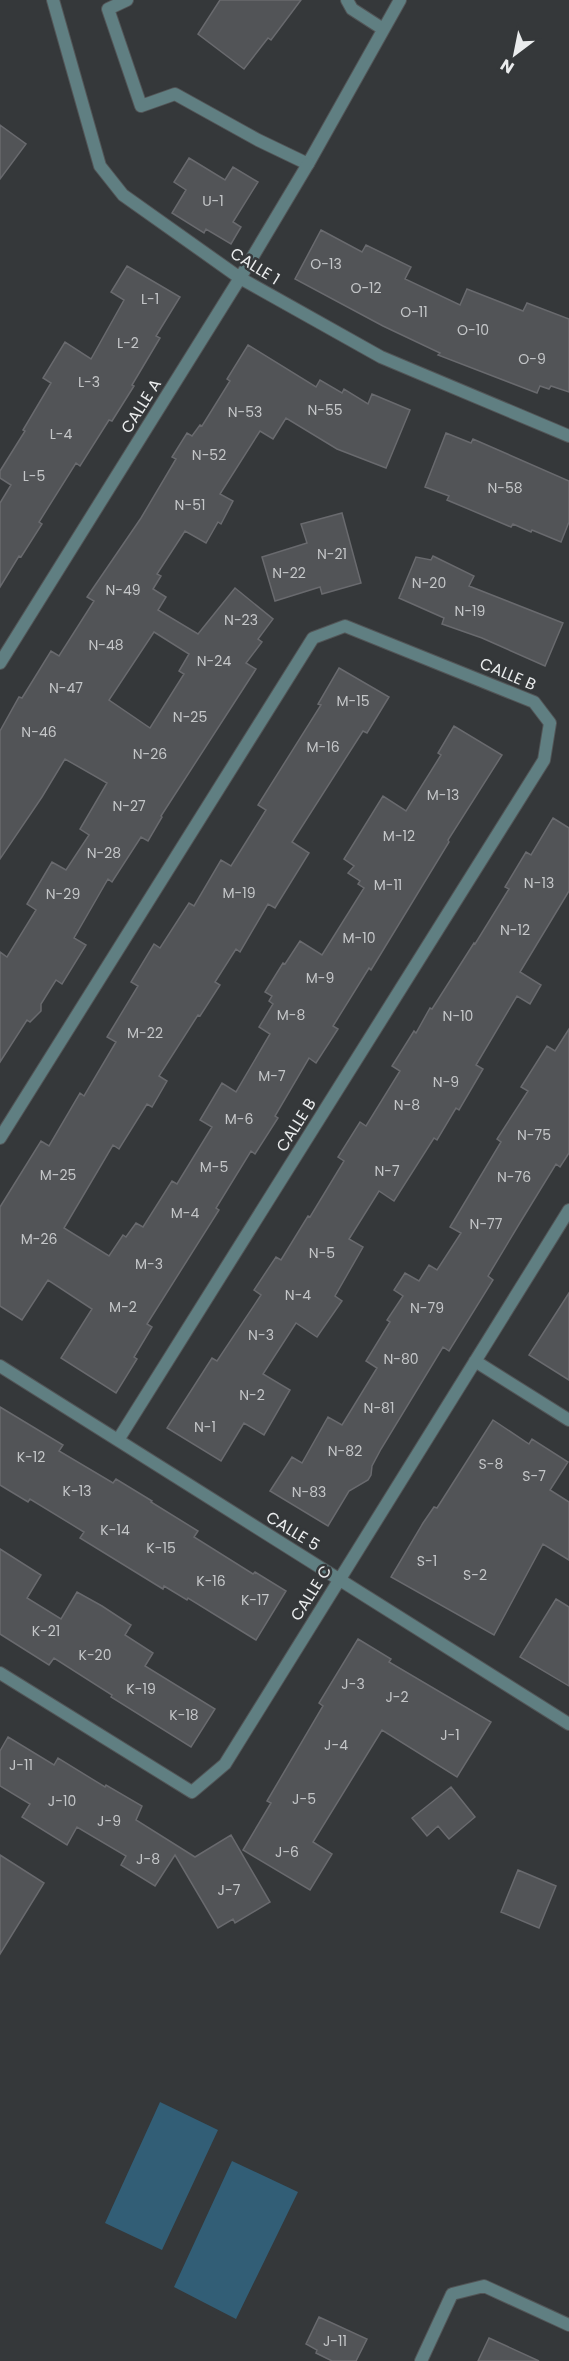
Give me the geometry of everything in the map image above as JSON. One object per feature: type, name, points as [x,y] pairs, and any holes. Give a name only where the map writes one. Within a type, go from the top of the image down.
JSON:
[{"type":"street","name":"CALLE 1","points":[[53,0],[100,166],[123,195],[240,278],[381,357],[569,436]]},
{"type":"street","points":[[127,0],[108,9],[141,106],[174,94],[258,140],[308,164]]},
{"type":"street","points":[[347,0],[351,9],[383,29]]},
{"type":"street","name":"CALLE A","points":[[0,663],[240,278],[308,164],[400,0]]},
{"type":"street","name":"CALLE B","points":[[0,1138],[313,638],[345,626],[534,702],[550,723],[543,760],[118,1440]]},
{"type":"street","name":"CALLE C","points":[[0,1672],[192,1792],[225,1764],[569,1210]]},
{"type":"street","points":[[475,1360],[569,1420]]},
{"type":"street","name":"CALLE 5","points":[[0,1366],[569,1724]]},
{"type":"street","points":[[421,2361],[452,2294],[484,2286],[569,2325]]},
{"type":"shaded area","points":[[160,2102],[218,2130],[162,2250],[105,2223]]},
{"type":"shaded area","points":[[232,2161],[298,2192],[236,2319],[174,2287]]},
{"type":"building","points":[[220,0],[301,0],[271,40],[268,38],[244,69],[198,34]]},
{"type":"building","points":[[0,125],[26,144],[0,179]]},
{"type":"building","points":[[189,158],[225,180],[233,167],[258,182],[233,222],[241,227],[231,244],[206,229],[204,233],[172,213],[186,190],[174,182]]},
{"type":"building","points":[[321,230],[362,252],[366,245],[411,267],[405,279],[460,305],[467,289],[523,311],[527,303],[569,319],[569,392],[551,386],[549,389],[540,386],[537,393],[438,355],[440,353],[383,326],[295,279]]},
{"type":"building","points":[[127,266],[180,297],[156,336],[160,338],[132,385],[134,386],[80,466],[76,463],[39,522],[42,524],[0,587],[0,503],[11,485],[0,478],[0,471],[51,383],[43,378],[65,342],[91,359],[124,300],[111,292]]},
{"type":"building","points":[[248,345],[316,387],[320,380],[342,393],[344,389],[368,404],[372,394],[410,410],[386,468],[337,449],[286,418],[273,439],[260,431],[220,494],[233,501],[221,524],[218,522],[206,543],[185,531],[157,574],[161,576],[153,589],[166,597],[158,610],[198,634],[235,588],[273,619],[258,639],[262,642],[246,663],[256,669],[161,816],[148,841],[141,837],[112,882],[108,879],[74,938],[86,945],[62,984],[56,980],[41,1004],[41,1011],[30,1022],[27,1020],[0,1062],[0,952],[7,957],[36,910],[27,904],[52,862],[66,870],[89,835],[80,829],[107,783],[65,759],[0,859],[0,731],[19,697],[22,698],[51,651],[59,656],[94,601],[87,597],[141,518],[176,459],[172,457],[187,433],[192,436],[200,425],[202,426],[230,381],[227,379]],"holes":[[[154,632],[189,654],[179,671],[184,674],[150,728],[109,700]]]},
{"type":"building","points":[[446,433],[471,443],[473,439],[569,481],[569,522],[561,542],[513,524],[511,527],[447,500],[449,496],[425,487]]},
{"type":"building","points":[[342,513],[361,583],[322,594],[320,587],[275,601],[262,557],[307,543],[301,524]]},
{"type":"building","points":[[433,556],[474,576],[469,586],[563,623],[545,666],[482,638],[442,624],[444,618],[399,598],[416,557],[431,560]]},
{"type":"building","points":[[339,668],[389,697],[367,733],[363,731],[292,842],[309,853],[275,908],[268,904],[240,952],[236,949],[215,982],[220,985],[159,1076],[167,1081],[152,1107],[147,1104],[119,1149],[113,1145],[64,1228],[109,1256],[123,1235],[126,1237],[136,1223],[143,1227],[172,1181],[177,1184],[212,1127],[200,1120],[222,1083],[236,1092],[270,1034],[259,1027],[273,1004],[269,1001],[272,996],[265,992],[283,963],[285,964],[300,941],[322,955],[364,888],[358,884],[360,881],[348,873],[354,866],[344,859],[383,796],[406,811],[441,755],[438,753],[454,726],[502,755],[448,840],[449,842],[371,970],[369,968],[333,1026],[338,1029],[316,1063],[309,1058],[275,1116],[278,1118],[255,1154],[251,1151],[216,1208],[219,1210],[147,1324],[152,1327],[134,1357],[137,1359],[116,1393],[61,1358],[92,1309],[48,1280],[22,1320],[0,1306],[0,1207],[41,1141],[49,1146],[80,1093],[84,1096],[116,1042],[107,1037],[138,986],[131,982],[154,944],[160,948],[189,903],[194,906],[221,860],[231,866],[266,810],[258,805],[321,705],[318,704]]},
{"type":"building","points":[[553,818],[569,828],[569,891],[520,972],[541,985],[530,1004],[517,996],[476,1065],[483,1069],[459,1110],[456,1108],[437,1140],[434,1138],[394,1201],[379,1191],[349,1239],[363,1247],[335,1296],[342,1301],[317,1337],[296,1323],[263,1374],[290,1390],[264,1435],[244,1423],[221,1461],[167,1428],[212,1358],[217,1361],[261,1295],[254,1290],[276,1257],[281,1260],[308,1216],[310,1217],[344,1161],[338,1157],[360,1122],[366,1126],[400,1071],[392,1066],[475,944],[509,889],[505,887],[526,852],[531,855]]},
{"type":"building","points":[[569,1029],[569,1153],[560,1167],[556,1164],[521,1221],[488,1276],[493,1280],[449,1351],[443,1347],[381,1449],[368,1480],[349,1491],[328,1526],[270,1491],[292,1457],[302,1463],[328,1417],[342,1425],[377,1368],[366,1361],[390,1322],[387,1320],[403,1296],[394,1290],[405,1273],[419,1281],[429,1265],[437,1270],[461,1233],[450,1227],[501,1142],[497,1139],[528,1091],[521,1087],[547,1046],[555,1051]]},
{"type":"building","points":[[569,1293],[569,1380],[529,1355]]},
{"type":"building","points":[[0,1407],[63,1445],[59,1451],[113,1483],[116,1479],[152,1501],[198,1531],[194,1537],[253,1574],[255,1572],[286,1591],[256,1640],[188,1598],[187,1600],[164,1586],[163,1589],[80,1538],[84,1532],[30,1499],[28,1502],[0,1485]]},
{"type":"building","points":[[493,1420],[529,1444],[532,1439],[568,1462],[550,1490],[569,1502],[569,1560],[543,1544],[494,1635],[391,1577],[423,1523],[434,1507],[437,1508]]},
{"type":"building","points":[[0,1549],[41,1575],[27,1598],[61,1619],[77,1592],[102,1606],[131,1625],[125,1635],[153,1653],[145,1666],[215,1709],[191,1747],[54,1658],[49,1665],[0,1634]]},
{"type":"building","points":[[556,1599],[569,1607],[569,1686],[520,1657]]},
{"type":"building","points":[[358,1639],[391,1659],[389,1662],[491,1722],[457,1777],[382,1730],[313,1842],[332,1854],[310,1890],[243,1850],[271,1803],[267,1801],[323,1706],[319,1703]]},
{"type":"building","points":[[8,1737],[54,1765],[58,1758],[105,1787],[106,1785],[142,1806],[136,1820],[195,1857],[231,1835],[270,1902],[235,1923],[233,1919],[218,1928],[175,1855],[155,1886],[121,1865],[126,1856],[77,1827],[67,1845],[22,1817],[30,1804],[0,1786],[0,1751]]},
{"type":"building","points":[[451,1787],[475,1817],[449,1839],[438,1826],[427,1836],[412,1818]]},
{"type":"building","points":[[0,1855],[44,1883],[0,1954]]},
{"type":"building","points":[[518,1870],[556,1886],[539,1928],[501,1912]]},
{"type":"building","points":[[319,2317],[367,2339],[356,2361],[332,2361],[316,2353],[317,2350],[306,2344]]},
{"type":"building","points":[[489,2338],[539,2361],[478,2361]]}]
